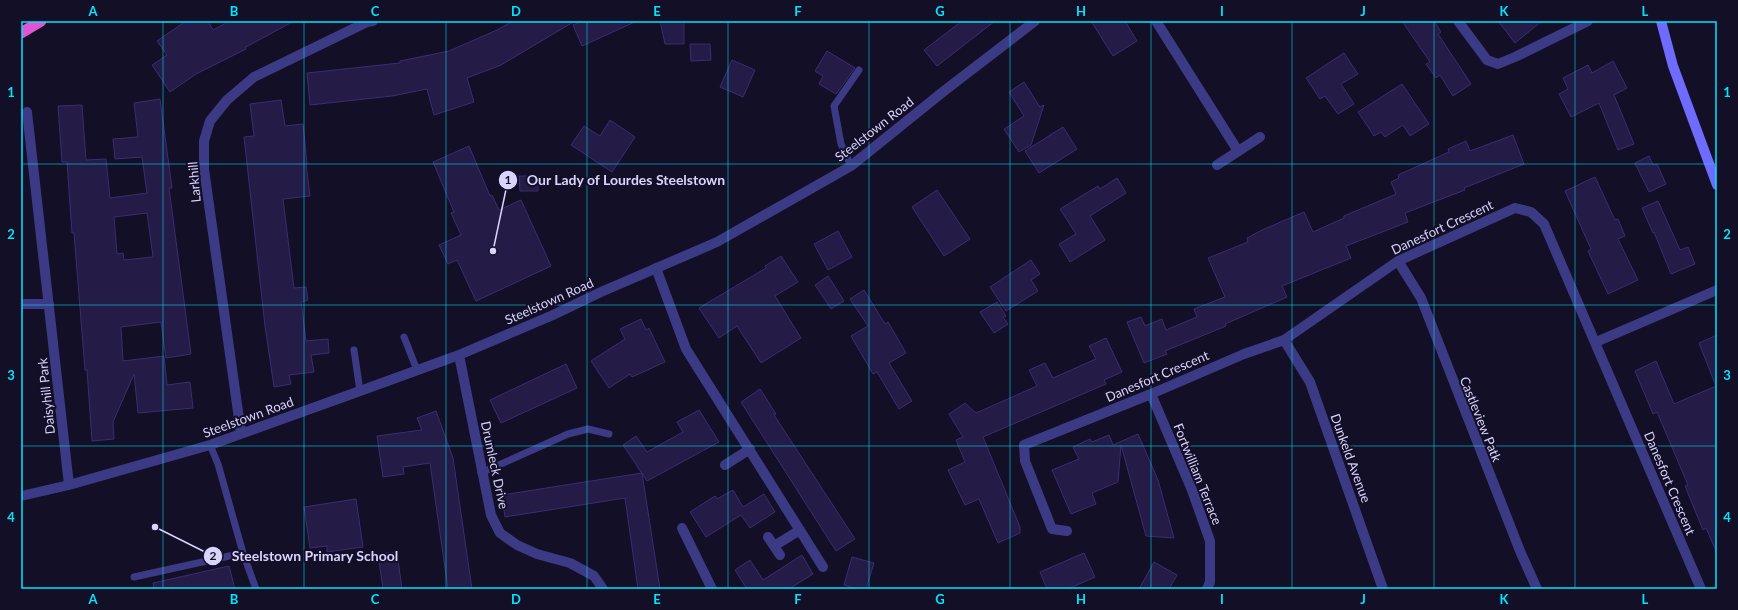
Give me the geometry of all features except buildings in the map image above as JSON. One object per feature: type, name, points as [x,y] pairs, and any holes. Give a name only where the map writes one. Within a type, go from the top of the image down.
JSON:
[{"type":"highway","points":[[21,33],[33,23]]},
{"type":"main road","points":[[1661,21],[1673,66],[1717,186]]},
{"type":"street","name":"Larkhill","points":[[241,433],[204,169],[204,141],[210,121],[228,100],[254,77],[367,22],[373,21]]},
{"type":"street","name":"Steelstown Road","points":[[21,496],[69,485],[210,445],[459,355],[553,315],[601,292],[716,242],[850,166],[944,90],[1035,21]]},
{"type":"street","points":[[1156,21],[1238,151]]},
{"type":"street","points":[[1458,21],[1487,60],[1498,64],[1588,21]]},
{"type":"street","name":"Daisyhill Park","points":[[27,112],[69,485]]},
{"type":"street","points":[[1217,165],[1260,137]]},
{"type":"street","name":"Danesfort Crescent","points":[[1067,531],[1052,529],[1025,461],[1024,445],[1151,394],[1244,354],[1284,340],[1398,261],[1515,208],[1531,212],[1544,224],[1701,589]]},
{"type":"street","name":"Castleview Patk","points":[[1398,261],[1421,298],[1520,551],[1537,589]]},
{"type":"street","points":[[656,268],[686,349],[823,567]]},
{"type":"street","points":[[1596,342],[1717,290]]},
{"type":"street","points":[[21,304],[49,304]]},
{"type":"street","name":"Dunkeld Avenue","points":[[1284,340],[1310,382],[1383,589]]},
{"type":"street","name":"Drumleck Drive","points":[[459,355],[481,473],[491,515],[500,533],[517,545],[537,554],[570,563],[594,576],[603,589]]},
{"type":"street","name":"Fortwilliam Terrace","points":[[1151,394],[1192,490],[1210,541],[1210,582],[1207,589]]},
{"type":"street","points":[[725,465],[750,449]]},
{"type":"street","points":[[682,528],[712,589]]},
{"type":"street","points":[[768,537],[777,551],[800,530]]},
{"type":"lane","points":[[850,166],[841,144],[834,106],[859,70]]},
{"type":"lane","points":[[404,337],[417,370]]},
{"type":"lane","points":[[354,350],[360,391]]},
{"type":"lane","points":[[481,473],[568,434],[588,429],[609,434]]},
{"type":"lane","points":[[210,445],[218,464],[243,553],[256,589]]},
{"type":"lane","points":[[134,577],[243,553]]},
{"type":"place","name":"Our Lady of Lourdes Steelstown","points":[[493,251]]},
{"type":"place","name":"Steelstown Primary School","points":[[155,527]]}]
